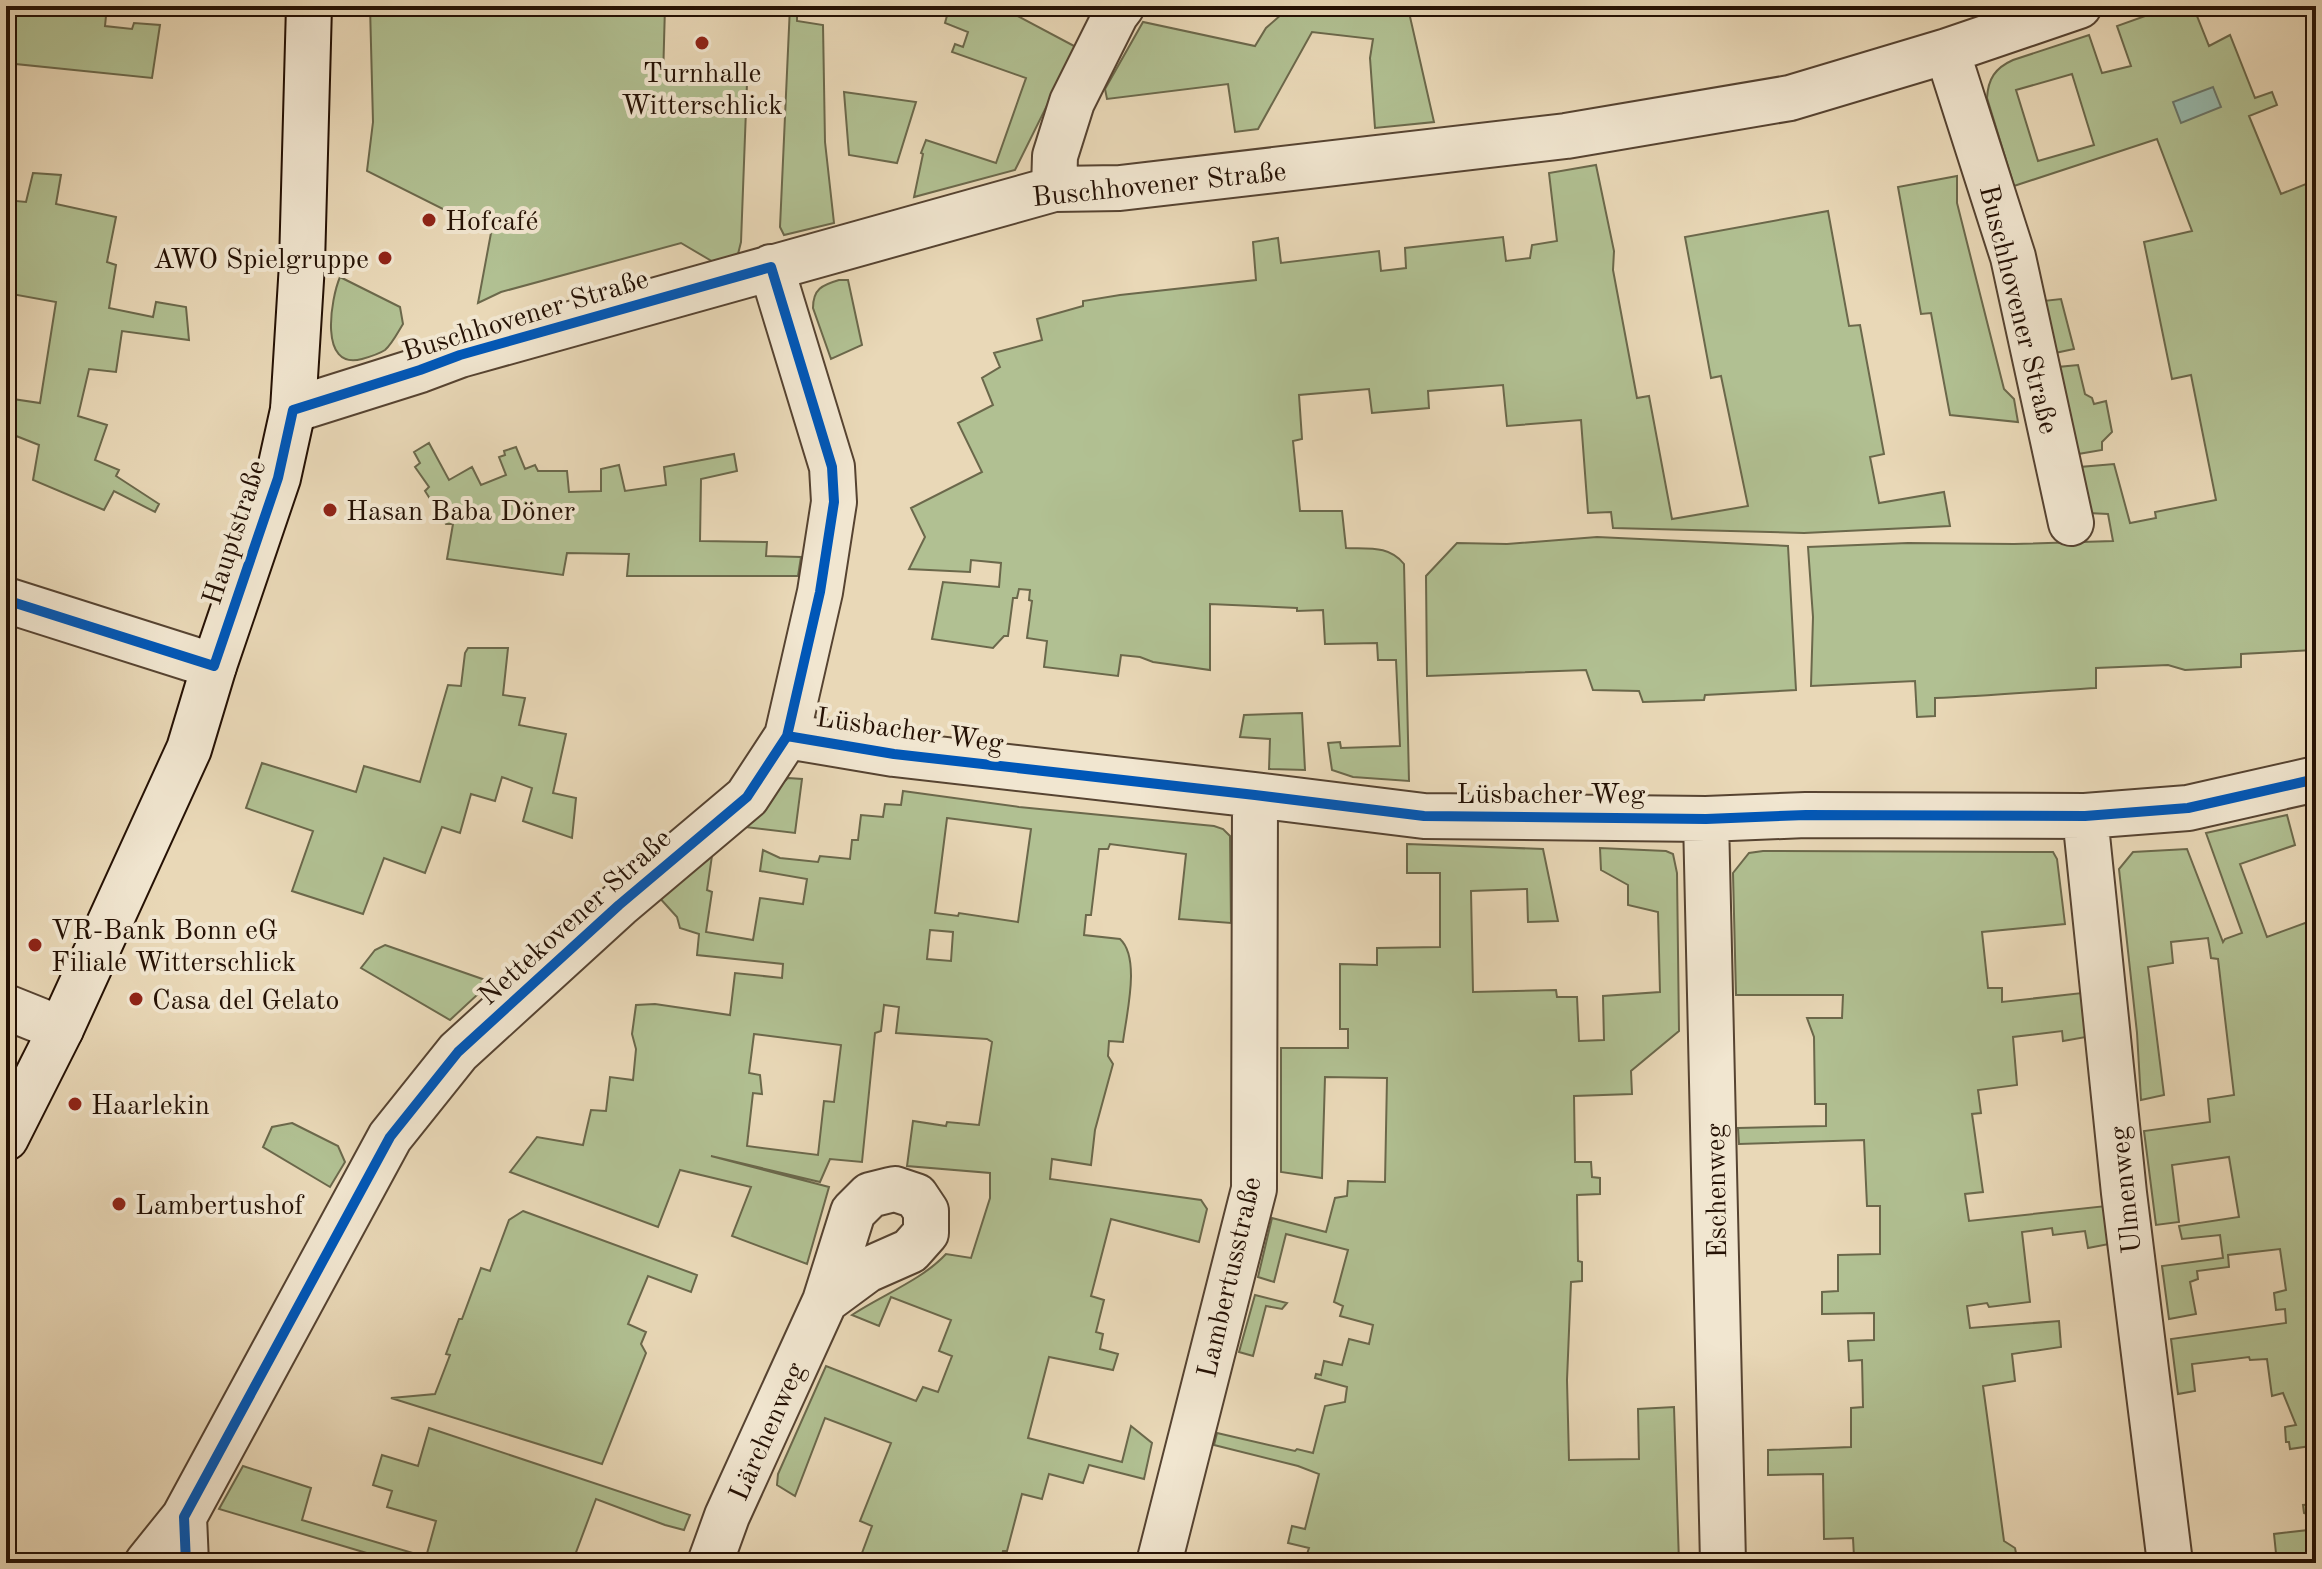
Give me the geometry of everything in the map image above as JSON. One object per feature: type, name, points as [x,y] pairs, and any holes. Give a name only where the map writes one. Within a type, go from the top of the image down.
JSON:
[{"type":"street","name":"Hauptstraße","points":[[6,1138],[61,1029],[189,749],[278,478],[293,410],[302,264],[309,6]]},
{"type":"street","points":[[1054,189],[1055,156],[1072,102],[1122,6]]},
{"type":"street","name":"Buschhovener Straße","points":[[293,410],[460,355],[1054,189],[1120,188],[1566,136],[1790,98],[1947,51],[2079,6]]},
{"type":"street","name":"Buschhovener Straße","points":[[1947,51],[2013,257],[2071,523]]},
{"type":"street","name":"Nettekovener Straße","points":[[147,1563],[184,1517],[390,1137],[458,1052],[619,905],[747,797],[787,736],[820,592],[834,502],[832,467],[771,267]]},
{"type":"street","points":[[6,600],[214,666]]},
{"type":"street","name":"Lüsbacher Weg","points":[[787,736],[894,754],[1424,816],[1706,819],[1806,815],[2085,816],[2188,808],[2316,779]]},
{"type":"street","name":"Lambertusstraße","points":[[1159,1563],[1254,1189],[1255,795]]},
{"type":"street","name":"Ulmenweg","points":[[2085,816],[2124,1193],[2170,1563]]},
{"type":"street","name":"Eschenweg","points":[[1706,819],[1723,1563]]},
{"type":"street","points":[[6,1007],[61,1029]]},
{"type":"street","name":"Lärchenweg","points":[[710,1563],[727,1516],[825,1301]]},
{"type":"street","points":[[184,1517],[186,1563]]},
{"type":"green space","points":[[6,6],[107,6],[105,26],[132,29],[134,23],[160,25],[152,78],[6,63]]},
{"type":"green space","points":[[370,6],[665,6],[663,79],[747,83],[738,254],[715,263],[681,243],[501,292],[478,303],[491,233],[367,171],[373,122]]},
{"type":"green space","points":[[790,6],[797,6],[797,21],[823,25],[825,142],[834,223],[784,235],[780,227]]},
{"type":"green space","points":[[921,6],[999,6],[1076,47],[1015,170],[914,197],[926,140],[996,163],[1026,78],[952,52],[955,44],[963,47],[968,32],[945,23],[948,12]]},
{"type":"green space","points":[[1291,6],[1415,6],[1408,8],[1434,122],[1375,128],[1370,58],[1373,39],[1312,32],[1258,129],[1235,132],[1228,84],[1107,99],[1105,89],[1143,22],[1255,46],[1266,28]]},
{"type":"green space","points":[[2173,6],[2193,6],[2209,46],[2230,35],[2255,98],[2272,92],[2277,105],[2249,116],[2281,194],[2316,180],[2316,666],[2314,650],[2241,654],[2241,667],[2185,670],[2168,665],[2096,668],[2096,688],[1935,698],[1935,716],[1917,717],[1915,681],[1811,686],[1813,617],[1808,547],[2113,541],[2108,514],[2088,513],[2080,467],[2114,464],[2130,523],[2156,518],[2155,512],[2216,500],[2191,375],[2172,379],[2144,242],[2192,231],[2157,139],[2014,186],[1987,98],[1994,75],[2007,63],[2089,35],[2102,73],[2131,66],[2117,26]],"holes":[[[2072,74],[2094,145],[2038,161],[2016,90]]]},
{"type":"green space","points":[[844,92],[916,102],[897,163],[849,155]]},
{"type":"green space","points":[[1596,165],[1614,251],[1613,270],[1637,398],[1649,396],[1672,519],[1748,506],[1721,376],[1711,378],[1685,237],[1828,211],[1849,326],[1860,325],[1884,454],[1870,457],[1879,503],[1944,492],[1950,526],[1804,533],[1613,528],[1611,512],[1588,513],[1581,420],[1507,426],[1503,385],[1428,391],[1429,408],[1372,413],[1369,389],[1299,395],[1302,439],[1293,441],[1300,511],[1342,511],[1346,548],[1385,551],[1404,564],[1409,781],[1353,777],[1332,770],[1328,743],[1340,742],[1341,748],[1400,746],[1396,660],[1378,660],[1377,643],[1325,644],[1323,610],[1210,604],[1210,670],[1121,655],[1118,676],[1044,667],[1047,641],[1027,638],[1032,601],[1029,600],[1030,590],[1019,589],[1017,598],[1013,598],[1008,636],[1004,636],[993,648],[932,639],[943,582],[999,587],[1001,563],[971,560],[970,572],[909,569],[925,537],[911,508],[982,472],[958,423],[993,405],[982,378],[1000,367],[994,353],[1042,340],[1037,319],[1083,306],[1083,301],[1256,280],[1253,242],[1278,238],[1281,263],[1379,251],[1381,271],[1406,268],[1405,248],[1503,237],[1506,261],[1530,258],[1532,245],[1557,241],[1549,173]]},
{"type":"green space","points":[[33,173],[61,175],[56,204],[116,217],[107,262],[116,265],[109,308],[153,317],[156,302],[186,307],[189,340],[122,331],[116,372],[89,369],[78,416],[107,425],[95,460],[119,470],[116,476],[159,504],[155,512],[114,491],[104,510],[33,480],[39,445],[6,432],[6,398],[40,403],[56,302],[6,293],[6,200],[26,202]]},
{"type":"green space","points":[[1957,176],[1957,203],[2004,389],[2014,399],[2018,422],[1950,415],[1931,313],[1921,314],[1898,187]]},
{"type":"green space","points":[[340,277],[400,307],[403,324],[383,351],[362,359],[348,360],[339,354],[333,344],[331,315]]},
{"type":"green space","points":[[839,280],[848,280],[862,345],[831,359],[813,302],[820,289]]},
{"type":"green space","points":[[2061,299],[2074,349],[2055,353],[2043,301]]},
{"type":"green space","points":[[2078,365],[2085,394],[2092,398],[2094,404],[2106,401],[2112,432],[2102,442],[2102,450],[2078,454],[2058,367]]},
{"type":"green space","points":[[429,443],[449,480],[472,467],[481,485],[506,475],[499,457],[505,455],[504,451],[516,447],[525,469],[535,465],[538,471],[567,471],[569,492],[601,491],[601,469],[619,465],[625,491],[666,485],[664,467],[734,454],[737,471],[701,479],[700,541],[767,542],[766,556],[801,557],[798,576],[627,576],[629,554],[567,553],[563,575],[447,559],[453,524],[446,524],[425,491],[429,487],[415,467],[420,463],[414,452]]},
{"type":"green space","points":[[1597,537],[1788,546],[1796,690],[1705,695],[1704,700],[1643,702],[1639,691],[1593,690],[1586,670],[1427,676],[1426,576],[1457,543],[1507,544]]},
{"type":"green space","points":[[468,648],[508,648],[503,695],[525,698],[519,725],[566,734],[553,793],[576,798],[572,838],[523,821],[532,788],[502,777],[495,801],[471,794],[460,833],[442,827],[425,873],[384,858],[363,914],[292,891],[313,831],[246,808],[262,763],[356,792],[364,766],[420,782],[448,685],[461,686]]},
{"type":"green space","points":[[1302,713],[1305,770],[1269,769],[1270,739],[1240,737],[1244,715]]},
{"type":"green space","points":[[788,778],[802,779],[795,833],[737,826]]},
{"type":"green space","points":[[903,791],[1019,807],[1214,826],[1230,836],[1231,923],[1179,919],[1186,854],[1110,844],[1108,849],[1099,849],[1091,915],[1086,915],[1084,935],[1120,939],[1126,948],[1131,973],[1127,1018],[1123,1042],[1109,1041],[1108,1056],[1113,1064],[1095,1130],[1091,1165],[1052,1159],[1050,1179],[1201,1200],[1207,1209],[1199,1242],[1111,1219],[1091,1296],[1104,1300],[1096,1332],[1103,1334],[1100,1349],[1118,1354],[1113,1370],[1049,1357],[1028,1438],[1122,1462],[1131,1426],[1152,1443],[1144,1479],[1089,1465],[1083,1483],[1049,1474],[1042,1499],[1022,1494],[1007,1551],[1003,1551],[1000,1563],[838,1563],[841,1555],[859,1561],[872,1526],[860,1521],[891,1443],[825,1418],[795,1496],[777,1485],[778,1474],[826,1366],[916,1401],[923,1387],[938,1392],[952,1356],[939,1351],[951,1320],[891,1297],[879,1326],[852,1315],[914,1279],[946,1254],[971,1258],[990,1198],[990,1173],[907,1166],[913,1121],[946,1126],[947,1122],[979,1125],[992,1042],[987,1039],[896,1033],[899,1007],[884,1005],[881,1031],[875,1033],[862,1162],[830,1159],[820,1182],[711,1156],[829,1187],[807,1264],[732,1236],[751,1187],[680,1170],[658,1227],[510,1172],[537,1137],[583,1145],[591,1110],[606,1111],[610,1077],[633,1080],[636,1049],[632,1034],[636,1005],[655,1004],[730,1015],[735,973],[782,978],[783,964],[697,955],[699,934],[680,928],[677,917],[657,895],[714,842],[707,890],[712,892],[706,932],[753,940],[760,898],[803,904],[807,879],[760,871],[763,850],[780,858],[818,862],[820,856],[850,859],[852,840],[858,840],[861,815],[883,817],[885,804],[901,805]],"holes":[[[947,818],[1031,829],[1018,922],[959,913],[958,916],[935,913]],[[930,930],[953,932],[951,961],[927,959]],[[754,1034],[841,1045],[834,1102],[824,1101],[818,1155],[747,1146],[753,1093],[762,1094],[760,1075],[749,1073]]]},
{"type":"green space","points":[[2287,815],[2295,845],[2240,864],[2267,937],[2316,919],[2316,1489],[2311,1446],[2290,1449],[2289,1442],[2286,1442],[2285,1427],[2296,1425],[2283,1393],[2272,1396],[2267,1359],[2250,1360],[2249,1357],[2192,1364],[2195,1391],[2178,1394],[2171,1339],[2286,1323],[2285,1309],[2276,1310],[2274,1293],[2286,1290],[2280,1249],[2228,1255],[2229,1267],[2197,1271],[2198,1279],[2190,1282],[2196,1314],[2169,1319],[2162,1266],[2223,1258],[2220,1235],[2182,1239],[2179,1226],[2239,1217],[2229,1157],[2172,1165],[2179,1222],[2156,1225],[2144,1131],[2210,1122],[2208,1099],[2234,1095],[2218,959],[2211,958],[2208,938],[2171,942],[2173,963],[2148,967],[2164,1095],[2141,1100],[2119,869],[2133,852],[2187,849],[2223,942],[2242,933],[2206,833]]},
{"type":"green space","points":[[1407,844],[1543,849],[1558,921],[1528,922],[1527,889],[1471,891],[1473,992],[1556,990],[1557,997],[1577,997],[1579,1041],[1604,1040],[1603,996],[1660,992],[1658,912],[1628,905],[1628,885],[1601,870],[1600,848],[1666,851],[1673,854],[1677,873],[1679,1031],[1631,1071],[1632,1094],[1574,1096],[1575,1162],[1591,1162],[1592,1177],[1600,1178],[1600,1194],[1577,1195],[1578,1261],[1582,1262],[1582,1281],[1571,1282],[1567,1380],[1569,1460],[1639,1459],[1638,1409],[1674,1407],[1679,1563],[1304,1563],[1309,1548],[1288,1543],[1292,1526],[1305,1529],[1319,1474],[1214,1445],[1217,1433],[1313,1453],[1325,1406],[1345,1402],[1347,1387],[1315,1378],[1316,1374],[1321,1375],[1324,1361],[1342,1365],[1349,1339],[1369,1344],[1373,1325],[1340,1316],[1343,1306],[1334,1302],[1348,1250],[1286,1234],[1274,1282],[1258,1277],[1272,1218],[1326,1232],[1335,1198],[1347,1196],[1348,1181],[1385,1182],[1387,1078],[1325,1077],[1322,1178],[1281,1172],[1281,1048],[1348,1048],[1348,1029],[1340,1029],[1340,964],[1377,965],[1377,948],[1440,947],[1440,873],[1407,873]]},
{"type":"green space","points":[[2053,852],[2057,859],[2065,924],[1982,932],[1988,988],[2002,988],[2002,1002],[2082,993],[2086,1037],[2063,1041],[2062,1031],[2013,1037],[2017,1085],[1978,1090],[1981,1113],[1972,1114],[1983,1192],[1965,1194],[1969,1221],[2106,1206],[2109,1244],[2088,1248],[2085,1231],[2053,1235],[2052,1228],[2022,1232],[2030,1302],[1967,1306],[1970,1328],[2059,1321],[2061,1347],[2012,1354],[2015,1381],[1983,1386],[2004,1541],[2015,1548],[2018,1563],[1866,1563],[1866,1557],[1854,1557],[1853,1538],[1824,1539],[1823,1474],[1768,1475],[1768,1450],[1851,1447],[1851,1408],[1863,1407],[1862,1360],[1849,1361],[1848,1341],[1874,1340],[1874,1313],[1822,1314],[1822,1292],[1838,1291],[1838,1255],[1880,1254],[1880,1206],[1867,1206],[1864,1140],[1739,1144],[1738,1128],[1826,1126],[1826,1104],[1815,1104],[1814,1037],[1807,1018],[1842,1018],[1843,995],[1736,995],[1733,873],[1749,853]]},
{"type":"green space","points":[[385,945],[491,982],[450,1020],[361,968],[375,950]]},
{"type":"green space","points":[[292,1123],[338,1146],[345,1162],[330,1187],[263,1147],[272,1127]]},
{"type":"green space","points":[[523,1211],[697,1275],[691,1292],[648,1276],[628,1324],[646,1332],[641,1344],[646,1353],[602,1464],[391,1398],[435,1394],[450,1355],[446,1354],[481,1268],[490,1271],[509,1220]]},
{"type":"green space","points":[[1255,1295],[1287,1303],[1282,1309],[1266,1306],[1253,1356],[1239,1352]]},
{"type":"green space","points":[[429,1428],[690,1515],[684,1530],[596,1499],[572,1563],[368,1563],[370,1554],[219,1509],[243,1466],[311,1488],[302,1520],[426,1557],[436,1521],[387,1507],[392,1491],[373,1485],[382,1455],[418,1466]]},
{"type":"green space","points":[[2316,1504],[2316,1563],[2277,1563],[2274,1534],[2308,1530],[2303,1505]]},
{"type":"water","points":[[2213,87],[2221,107],[2181,123],[2173,102]]},
{"type":"cycle path","points":[[6,600],[214,666],[278,478],[293,410],[460,355],[771,267],[832,467],[834,502],[820,592],[787,736],[747,797],[619,905],[458,1052],[390,1137],[184,1517],[186,1563]]},
{"type":"cycle path","points":[[787,736],[894,754],[1424,816],[1706,819],[1806,815],[2085,816],[2188,808],[2316,779]]},
{"type":"place","name":"Turnhalle Witterschlick","points":[[702,43]]},
{"type":"place","name":"Hofcafé","points":[[429,220]]},
{"type":"place","name":"AWO Spielgruppe","points":[[385,258]]},
{"type":"place","name":"Hasan Baba Döner","points":[[330,510]]},
{"type":"place","name":"VR-Bank Bonn eG Filiale Witterschlick","points":[[35,945]]},
{"type":"place","name":"Casa del Gelato","points":[[136,999]]},
{"type":"place","name":"Haarlekin","points":[[75,1104]]},
{"type":"place","name":"Lambertushof","points":[[119,1204]]}]
